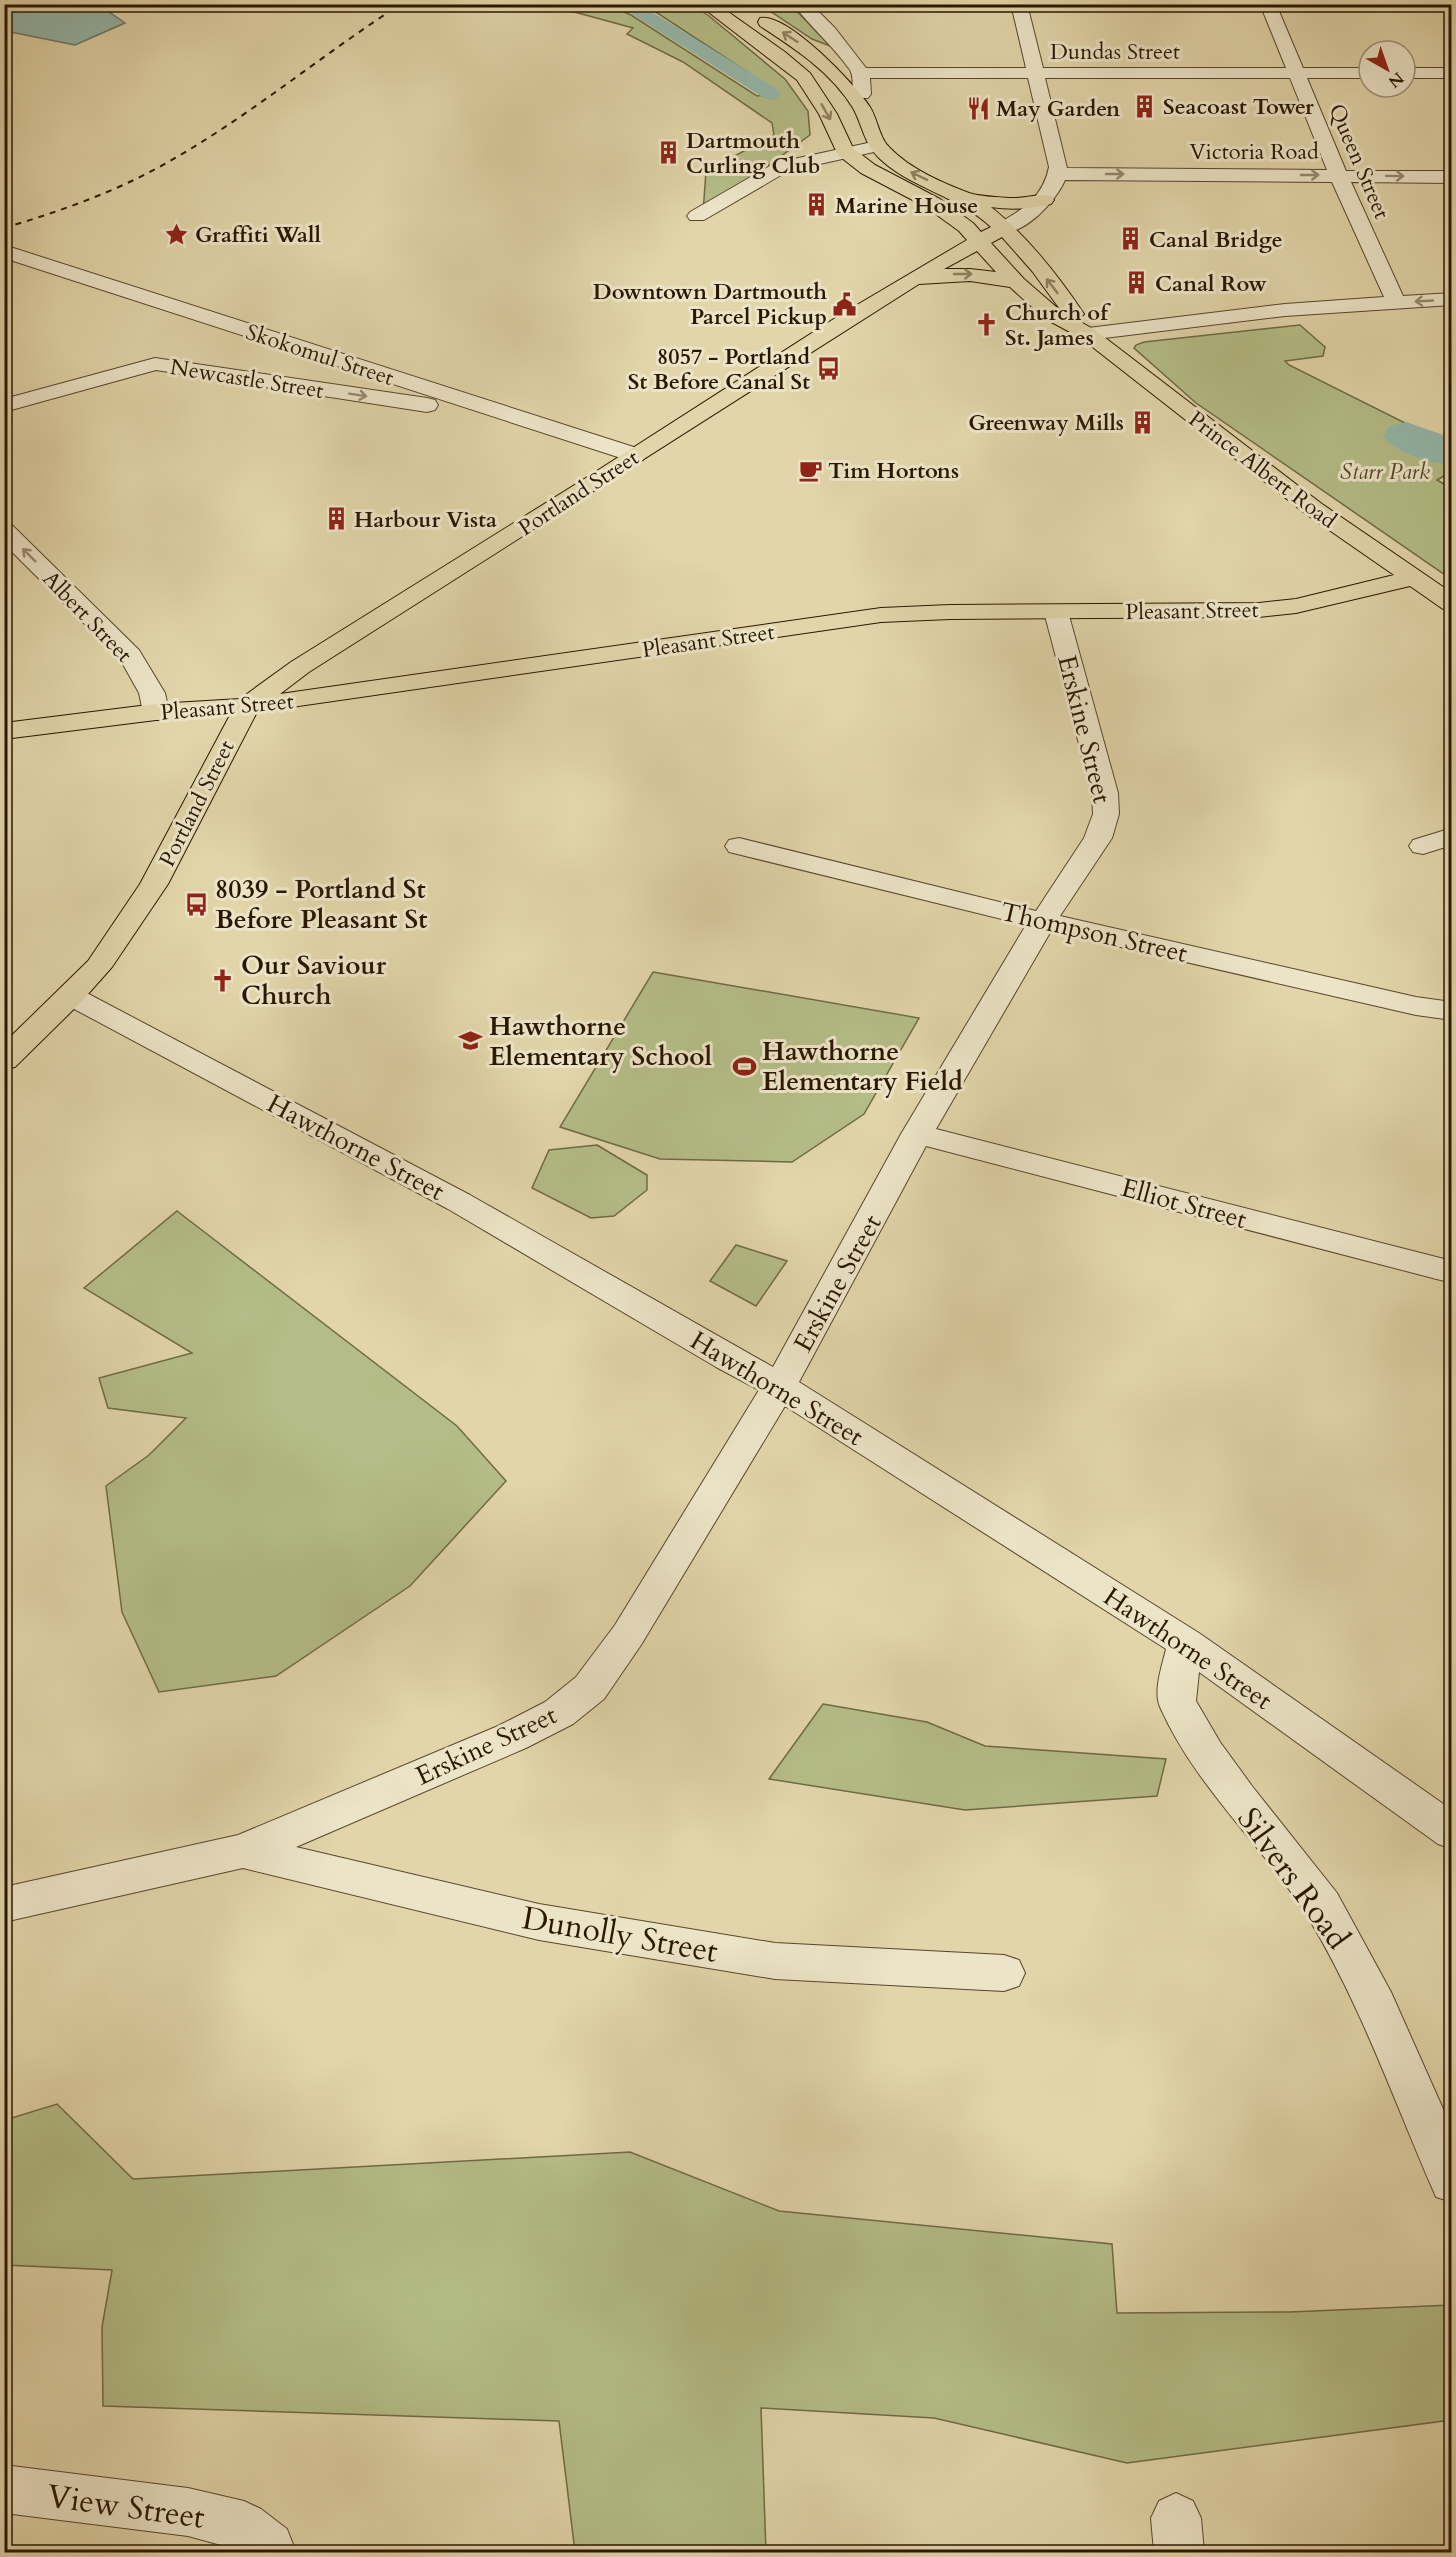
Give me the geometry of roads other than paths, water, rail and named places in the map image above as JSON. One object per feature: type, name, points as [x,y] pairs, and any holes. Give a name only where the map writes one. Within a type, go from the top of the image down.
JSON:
[{"type":"main road","points":[[706,4],[804,76],[828,114],[845,151]]},
{"type":"main road","points":[[749,10],[809,50],[833,72],[862,109],[877,146],[900,166],[967,198],[1012,204],[1044,200]]},
{"type":"main road","name":"Prince Albert Road","points":[[845,151],[868,168],[948,213],[966,227],[1017,283],[1051,314],[1083,331],[1314,509],[1452,604]]},
{"type":"main road","name":"Prince Albert Road","points":[[967,198],[990,215],[1021,246],[1073,313],[1083,331]]},
{"type":"main road","name":"Portland Street","points":[[4,1060],[15,1052],[98,967],[154,884],[247,706],[300,667],[908,282],[1004,228]]},
{"type":"main road","points":[[908,282],[944,275],[984,274],[1017,283]]},
{"type":"main road","name":"Pleasant Street","points":[[4,732],[156,712],[247,706],[881,615],[950,612],[1259,610],[1296,606],[1412,578]]},
{"type":"street","points":[[801,4],[829,32],[861,73],[862,109]]},
{"type":"street","points":[[1019,4],[1057,174]]},
{"type":"street","name":"Queen Street","points":[[1268,4],[1338,176],[1396,302]]},
{"type":"street","name":"Dundas Street","points":[[861,73],[1357,73]]},
{"type":"street","points":[[1417,73],[1452,73]]},
{"type":"street","points":[[697,216],[782,166],[877,146]]},
{"type":"street","name":"Victoria Road","points":[[1057,174],[1452,177]]},
{"type":"street","name":"Portland Street","points":[[1004,228],[1028,215],[1051,193],[1057,174]]},
{"type":"street","name":"Skokomul Street","points":[[4,251],[635,455]]},
{"type":"street","points":[[1083,331],[1285,310],[1452,299]]},
{"type":"street","name":"Newcastle Street","points":[[4,406],[155,364],[414,403],[494,411]]},
{"type":"street","name":"Albert Street","points":[[4,530],[130,655],[152,693],[156,712]]},
{"type":"street","name":"Erskine Street","points":[[4,1905],[243,1851],[512,1737],[559,1713],[590,1688],[628,1635],[780,1386],[917,1134],[1043,921],[1098,838],[1106,814],[1105,792],[1056,612]]},
{"type":"street","points":[[1423,846],[1452,836]]},
{"type":"street","name":"Thompson Street","points":[[739,846],[1043,921],[1416,1006],[1452,1011]]},
{"type":"street","name":"Hawthorne Street","points":[[71,996],[459,1202],[728,1359],[780,1386],[1186,1643],[1452,1832]]},
{"type":"street","name":"Elliot Street","points":[[917,1134],[1452,1272]]},
{"type":"street","name":"Silvers Road","points":[[1186,1643],[1176,1699],[1201,1747],[1232,1792],[1280,1849],[1320,1903],[1343,1941],[1391,2041],[1452,2182]]},
{"type":"street","name":"Dunolly Street","points":[[243,1851],[539,1922],[775,1961],[1004,1973]]},
{"type":"street","name":"View Street","points":[[4,2489],[188,2512],[244,2526],[270,2546],[271,2553]]},
{"type":"water","points":[[4,5],[99,5],[125,23],[75,45],[5,31]]},
{"type":"waterway","points":[[625,4],[771,94]]},
{"type":"waterway","points":[[1406,436],[1443,451]]},
{"type":"railway","points":[[4,228],[89,199],[130,182],[170,161],[229,124],[401,4]]},
{"type":"place","name":"Seacoast Tower","points":[[1145,106]]},
{"type":"place","name":"May Garden","points":[[978,108]]},
{"type":"place","name":"Dartmouth Curling Club","points":[[668,153]]},
{"type":"place","name":"Marine House","points":[[817,205]]},
{"type":"place","name":"Graffiti Wall","points":[[177,234]]},
{"type":"place","name":"Canal Bridge","points":[[1131,239]]},
{"type":"place","name":"Canal Row","points":[[1137,283]]},
{"type":"place","name":"Downtown Dartmouth Parcel Pickup","points":[[845,304]]},
{"type":"place","name":"Church of St. James","points":[[987,325]]},
{"type":"place","name":"8057 - Portland St Before Canal St","points":[[828,369]]},
{"type":"place","name":"Greenway Mills","points":[[1142,422]]},
{"type":"place","name":"Tim Hortons","points":[[810,470]]},
{"type":"place","name":"Harbour Vista","points":[[336,519]]},
{"type":"place","name":"8039 - Portland St Before Pleasant St","points":[[197,904]]},
{"type":"place","name":"Our Saviour Church","points":[[223,980]]},
{"type":"place","name":"Hawthorne Elementary School","points":[[471,1041]]},
{"type":"place","name":"Hawthorne Elementary Field","points":[[744,1066]]},
{"type":"park label","name":"Starr Park","points":[[1385,471]]}]
